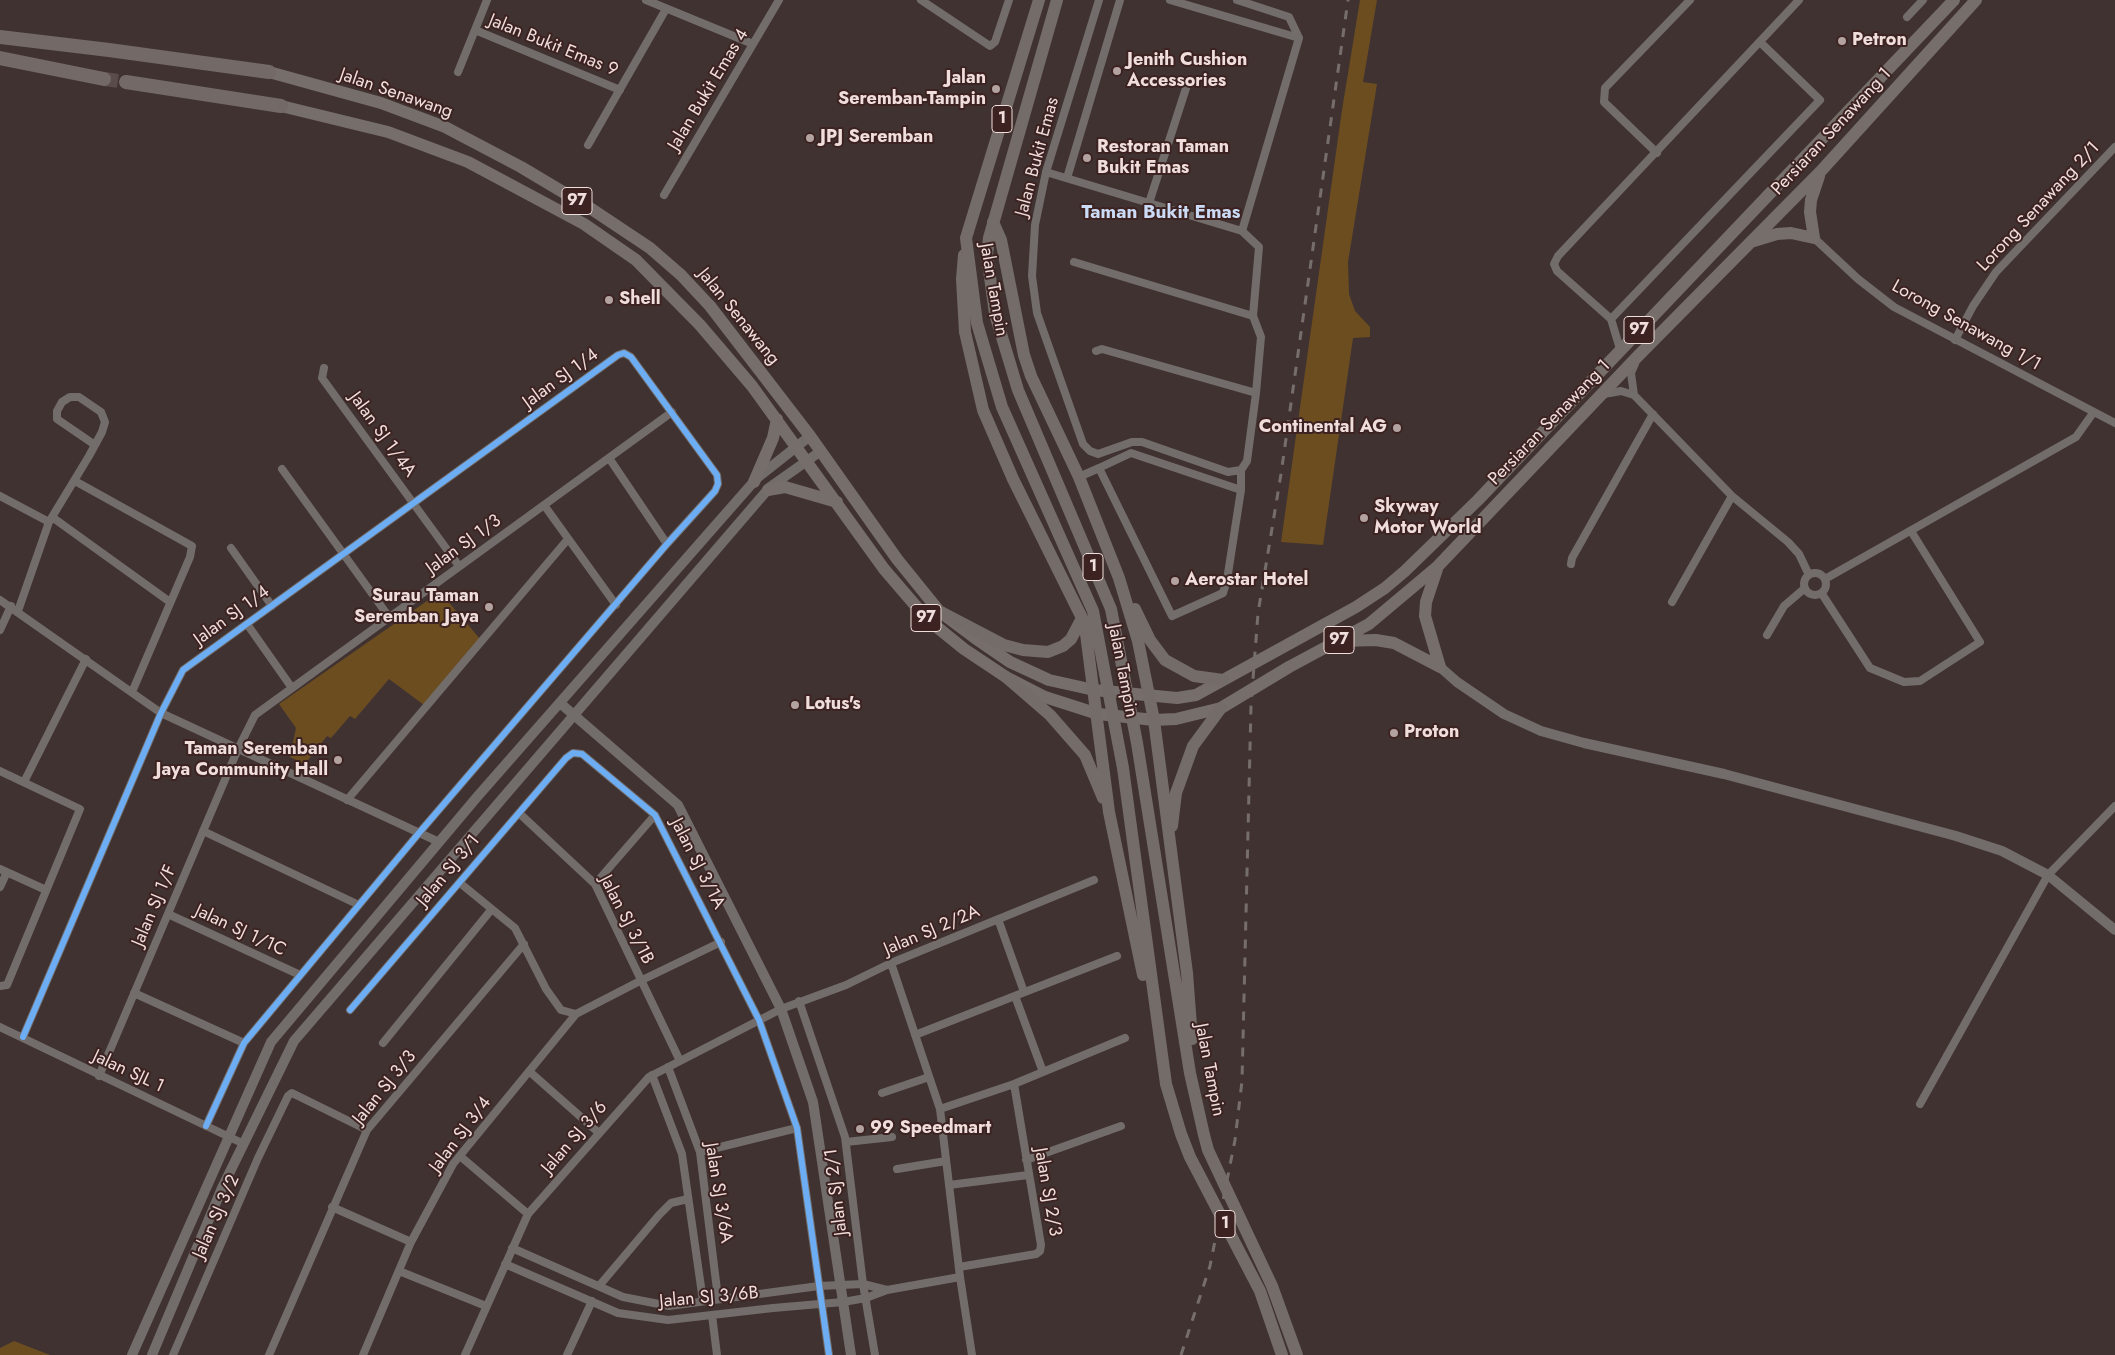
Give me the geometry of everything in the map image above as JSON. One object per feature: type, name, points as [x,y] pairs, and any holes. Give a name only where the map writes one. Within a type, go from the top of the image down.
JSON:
[{"type":"highway","name":"Jalan Tampin","points":[[1039,0],[966,238],[977,323],[1002,407],[1093,611],[1122,768],[1166,1084],[1190,1157],[1266,1289],[1282,1355]]},
{"type":"highway","name":"Jalan Tampin","points":[[1057,0],[993,222],[987,256],[995,314],[1018,390],[1111,609],[1137,743],[1190,1073],[1204,1135],[1208,1150],[1266,1289],[1297,1355]]},
{"type":"highway","points":[[0,37],[269,72]]},
{"type":"highway","points":[[0,58],[104,79]]},
{"type":"highway","points":[[126,82],[281,106]]},
{"type":"highway","points":[[993,222],[1001,240],[1024,355],[1031,376],[1079,478],[1119,578],[1150,640],[1165,660],[1178,669],[1194,676],[1224,680]]},
{"type":"highway","points":[[966,238],[962,279],[965,332],[983,410],[1013,479],[1082,618],[1086,634],[1098,714],[1109,812],[1166,1084]]},
{"type":"highway","points":[[1119,578],[1138,641],[1154,720],[1187,973],[1195,1075],[1204,1135]]},
{"type":"highway","points":[[940,611],[1004,645],[1023,650],[1048,652],[1063,646],[1071,638],[1082,618]]},
{"type":"highway","points":[[1006,677],[1050,715],[1085,756],[1109,812]]},
{"type":"highway","points":[[1170,846],[1176,793],[1193,746],[1226,705]]},
{"type":"main road","name":"Persiaran Senawang 1","points":[[1150,697],[1176,698],[1196,695],[1356,607],[1385,588],[1405,571],[1478,500],[1954,0]]},
{"type":"main road","name":"Persiaran Senawang 1","points":[[1154,720],[1176,719],[1226,705],[1369,624],[1438,566],[1638,356],[1821,171],[1976,0]]},
{"type":"main road","name":"Jalan Senawang","points":[[269,72],[381,103],[445,127],[521,167],[593,210],[642,243],[681,275],[710,306],[810,436],[897,560],[940,611],[1010,662],[1049,680],[1094,690]]},
{"type":"main road","name":"Jalan Senawang","points":[[281,106],[388,132],[468,162],[584,224],[636,260],[669,291],[752,386],[884,569],[927,619],[964,649],[1006,677],[1045,697],[1098,714]]},
{"type":"main road","points":[[1751,242],[1777,234],[1792,233],[1814,238],[1810,212],[1811,200],[1821,171]]},
{"type":"main road","points":[[754,482],[773,438],[777,420]]},
{"type":"main road","points":[[768,490],[785,487],[836,502]]},
{"type":"main road","points":[[1438,566],[1426,602],[1425,616],[1440,667]]},
{"type":"main road","points":[[1338,641],[1376,640],[1394,643],[1440,667]]},
{"type":"main road","name":"97","points":[[1094,690],[1150,697]]},
{"type":"main road","name":"97","points":[[1098,714],[1154,720]]},
{"type":"street","points":[[458,72],[487,0]]},
{"type":"street","points":[[646,0],[753,44]]},
{"type":"street","name":"Jalan Bukit Emas 4","points":[[664,196],[780,0]]},
{"type":"street","points":[[921,0],[990,46],[995,42],[1009,0]]},
{"type":"street","name":"Jalan Bukit Emas","points":[[1099,0],[1046,172],[1035,225],[1032,276],[1037,314],[1083,444],[1090,451],[1098,454],[1132,442],[1142,442],[1228,472],[1241,470]]},
{"type":"street","points":[[1067,178],[1120,0]]},
{"type":"street","points":[[1170,0],[1299,38]]},
{"type":"street","points":[[1237,0],[1289,18],[1299,38],[1242,231]]},
{"type":"street","points":[[1657,152],[1604,102],[1605,88],[1690,0]]},
{"type":"street","points":[[1620,349],[1611,319],[1557,271],[1554,264],[1558,256],[1799,0]]},
{"type":"street","points":[[1907,17],[1923,0]]},
{"type":"street","points":[[588,144],[666,8]]},
{"type":"street","name":"Jalan Bukit Emas 9","points":[[475,30],[620,90]]},
{"type":"street","points":[[1611,319],[1820,100],[1760,42]]},
{"type":"street","points":[[1149,203],[1188,82]]},
{"type":"street","name":"Lorong Senawang 2/1","points":[[1955,340],[1973,306],[1996,272],[2115,147]]},
{"type":"street","points":[[1046,172],[1242,231],[1259,247],[1253,316],[1261,337],[1256,393],[1247,461],[1241,470],[1241,490],[1227,580],[1223,593],[1172,616],[1100,468]]},
{"type":"street","name":"Lorong Senawang 1/1","points":[[1814,238],[1858,279],[1894,307],[2115,424]]},
{"type":"street","points":[[1074,262],[1253,316]]},
{"type":"street","points":[[1096,351],[1102,349],[1256,393]]},
{"type":"street","name":"Jalan SJ 1/4","points":[[23,1036],[161,713],[183,670],[618,356],[624,353],[631,357],[672,412]]},
{"type":"street","points":[[1634,396],[1631,373],[1638,356]]},
{"type":"street","name":"Jalan SJ 1/4A","points":[[324,368],[322,378],[459,566]]},
{"type":"street","points":[[1601,395],[1621,391],[1634,396],[1732,496],[1788,542],[1799,554],[1809,575]]},
{"type":"street","points":[[0,630],[14,608],[51,520],[95,445],[105,422],[101,412],[79,397],[70,397],[62,402],[57,411],[57,419],[95,445]]},
{"type":"street","points":[[206,1126],[244,1043],[419,833],[667,544],[715,491],[718,484],[717,475],[672,412]]},
{"type":"street","name":"Jalan SJ 1/3","points":[[238,749],[255,715],[672,412]]},
{"type":"street","points":[[1825,579],[2076,437],[2093,413]]},
{"type":"street","points":[[1571,564],[1572,558],[1653,414]]},
{"type":"street","points":[[132,1355],[271,1042],[439,842],[754,482],[810,436]]},
{"type":"street","points":[[152,1355],[222,1188],[294,1041],[768,490],[821,451]]},
{"type":"street","points":[[1079,478],[1131,453],[1241,490]]},
{"type":"street","points":[[608,458],[667,544]]},
{"type":"street","points":[[282,469],[389,618]]},
{"type":"street","points":[[75,481],[192,546],[190,557],[132,692]]},
{"type":"street","points":[[0,496],[51,520],[170,602]]},
{"type":"street","points":[[1672,602],[1732,496]]},
{"type":"street","points":[[544,505],[616,604]]},
{"type":"street","points":[[1822,594],[1870,668],[1904,682],[1920,681],[1980,642],[1911,531]]},
{"type":"street","points":[[347,800],[568,538]]},
{"type":"street","points":[[231,548],[272,606]]},
{"type":"street","points":[[1809,575],[1820,574],[1825,579],[1826,585],[1822,594]]},
{"type":"street","points":[[1809,575],[1805,581],[1805,588],[1812,595],[1822,594]]},
{"type":"street","points":[[1768,635],[1784,606],[1805,588]]},
{"type":"street","points":[[0,600],[161,713],[439,842],[446,845],[464,844]]},
{"type":"street","points":[[247,624],[292,688]]},
{"type":"street","points":[[24,782],[86,659]]},
{"type":"street","points":[[1440,667],[1456,682],[1504,714],[1540,731],[1584,743],[1724,774],[1956,836],[2002,851],[2048,875],[2115,930]]},
{"type":"street","points":[[560,703],[678,805],[781,1009],[813,1102],[851,1355]]},
{"type":"street","name":"Jalan SJ 1/F","points":[[99,1076],[238,749]]},
{"type":"street","name":"Jalan SJ 3/1","points":[[350,1010],[566,758],[573,753]]},
{"type":"street","name":"Jalan SJ 3/1A","points":[[573,753],[582,754],[655,815],[759,1020],[797,1128],[830,1355]]},
{"type":"street","points":[[0,771],[80,809],[7,985],[0,986]]},
{"type":"street","points":[[1920,1104],[2048,875],[2115,806]]},
{"type":"street","name":"Jalan SJ 3/1B","points":[[519,813],[595,884],[680,1061]]},
{"type":"street","points":[[595,884],[655,815]]},
{"type":"street","points":[[203,831],[359,905]]},
{"type":"street","points":[[0,887],[3,870],[46,890]]},
{"type":"street","name":"Jalan SJ 2/2A","points":[[781,1009],[846,985],[891,963],[1094,880]]},
{"type":"street","points":[[460,883],[515,928],[546,989],[561,1010],[576,1014]]},
{"type":"street","points":[[383,1043],[491,910]]},
{"type":"street","name":"Jalan SJ 1/1C","points":[[168,914],[300,975]]},
{"type":"street","points":[[998,919],[1024,992]]},
{"type":"street","name":"Jalan SJ 3/4","points":[[363,1355],[411,1242],[453,1164],[576,1014],[640,980],[721,942]]},
{"type":"street","name":"Jalan SJ 3/3","points":[[269,1355],[367,1130],[524,944]]},
{"type":"street","points":[[915,1035],[1117,956]]},
{"type":"street","points":[[891,963],[940,1109],[958,1267],[972,1355]]},
{"type":"street","points":[[134,993],[244,1043]]},
{"type":"street","points":[[1015,996],[1043,1072]]},
{"type":"street","name":"Jalan SJ 2/1","points":[[799,1001],[846,1142],[863,1284],[875,1355]]},
{"type":"street","name":"Jalan SJ 3/6","points":[[466,1355],[528,1214],[599,1133],[652,1075],[781,1009]]},
{"type":"street","name":"Jalan SJL 1","points":[[0,1027],[23,1036],[99,1076],[244,1144]]},
{"type":"street","points":[[940,1109],[1014,1084],[1125,1038]]},
{"type":"street","name":"Jalan SJ 3/6A","points":[[668,1067],[700,1152],[718,1298]]},
{"type":"street","points":[[530,1072],[599,1133]]},
{"type":"street","points":[[652,1075],[682,1154],[703,1301]]},
{"type":"street","points":[[882,1092],[930,1077]]},
{"type":"street","name":"Jalan SJ 2/3","points":[[958,1267],[1040,1252],[1042,1245],[1028,1175],[1014,1084]]},
{"type":"street","name":"Jalan SJ 3/2","points":[[173,1355],[258,1158],[288,1096],[292,1094],[367,1130]]},
{"type":"street","points":[[1026,1160],[1121,1126]]},
{"type":"street","points":[[700,1152],[797,1128]]},
{"type":"street","points":[[846,1142],[892,1136]]},
{"type":"street","points":[[460,1156],[528,1214]]},
{"type":"street","points":[[897,1168],[946,1161]]},
{"type":"street","points":[[949,1185],[1028,1175]]},
{"type":"street","points":[[598,1286],[658,1215],[671,1203],[688,1199]]},
{"type":"street","points":[[332,1208],[411,1242]]},
{"type":"street","points":[[512,1248],[623,1297],[668,1306],[819,1286],[863,1284],[887,1290],[960,1277]]},
{"type":"street","name":"Jalan SJ 3/6B","points":[[505,1264],[618,1313],[668,1320],[843,1302],[866,1298],[887,1290]]},
{"type":"street","points":[[399,1271],[486,1306]]},
{"type":"street","points":[[567,1355],[592,1301]]},
{"type":"street","points":[[712,1316],[717,1355]]},
{"type":"shaded area","points":[[1360,0],[1377,0],[1363,82],[1377,84],[1348,262],[1349,294],[1355,311],[1370,327],[1370,337],[1353,338],[1323,545],[1281,542],[1342,110]]},
{"type":"shaded area","points":[[440,592],[480,639],[424,705],[389,679],[355,719],[350,716],[331,738],[327,736],[305,764],[290,757],[296,728],[279,704]]},
{"type":"shaded area","points":[[14,1341],[50,1355],[0,1355],[0,1348]]},
{"type":"tunnel","points":[[104,79],[126,82]]},
{"type":"railway","points":[[1181,1355],[1210,1266],[1235,1140],[1242,1081],[1251,706],[1258,613],[1281,474],[1348,0]]},
{"type":"cycle path","points":[[23,1037],[161,713],[183,670],[618,355],[624,353],[631,357],[717,475],[718,484],[715,491],[667,544],[419,833],[244,1043],[206,1126]]},
{"type":"cycle path","points":[[350,1010],[566,758],[573,753],[582,754],[655,815],[759,1020],[797,1128],[829,1355]]},
{"type":"place","name":"Petron","points":[[1842,41]]},
{"type":"place","name":"Jenith Cushion Accessories","points":[[1117,71]]},
{"type":"place","name":"Jalan Seremban-Tampin","points":[[996,89]]},
{"type":"place","name":"JPJ Seremban","points":[[810,138]]},
{"type":"place","name":"Restoran Taman Bukit Emas","points":[[1087,158]]},
{"type":"place","name":"Shell","points":[[609,300]]},
{"type":"place","name":"Continental AG","points":[[1397,428]]},
{"type":"place","name":"Skyway Motor World","points":[[1364,518]]},
{"type":"place","name":"Aerostar Hotel","points":[[1175,581]]},
{"type":"place","name":"Surau Taman Seremban Jaya","points":[[489,607]]},
{"type":"place","name":"Lotus's","points":[[795,705]]},
{"type":"place","name":"Proton","points":[[1394,733]]},
{"type":"place","name":"Taman Seremban Jaya Community Hall","points":[[338,760]]},
{"type":"place","name":"99 Speedmart","points":[[860,1129]]},
{"type":"district","name":"Taman Bukit Emas","points":[[1161,213]]}]
